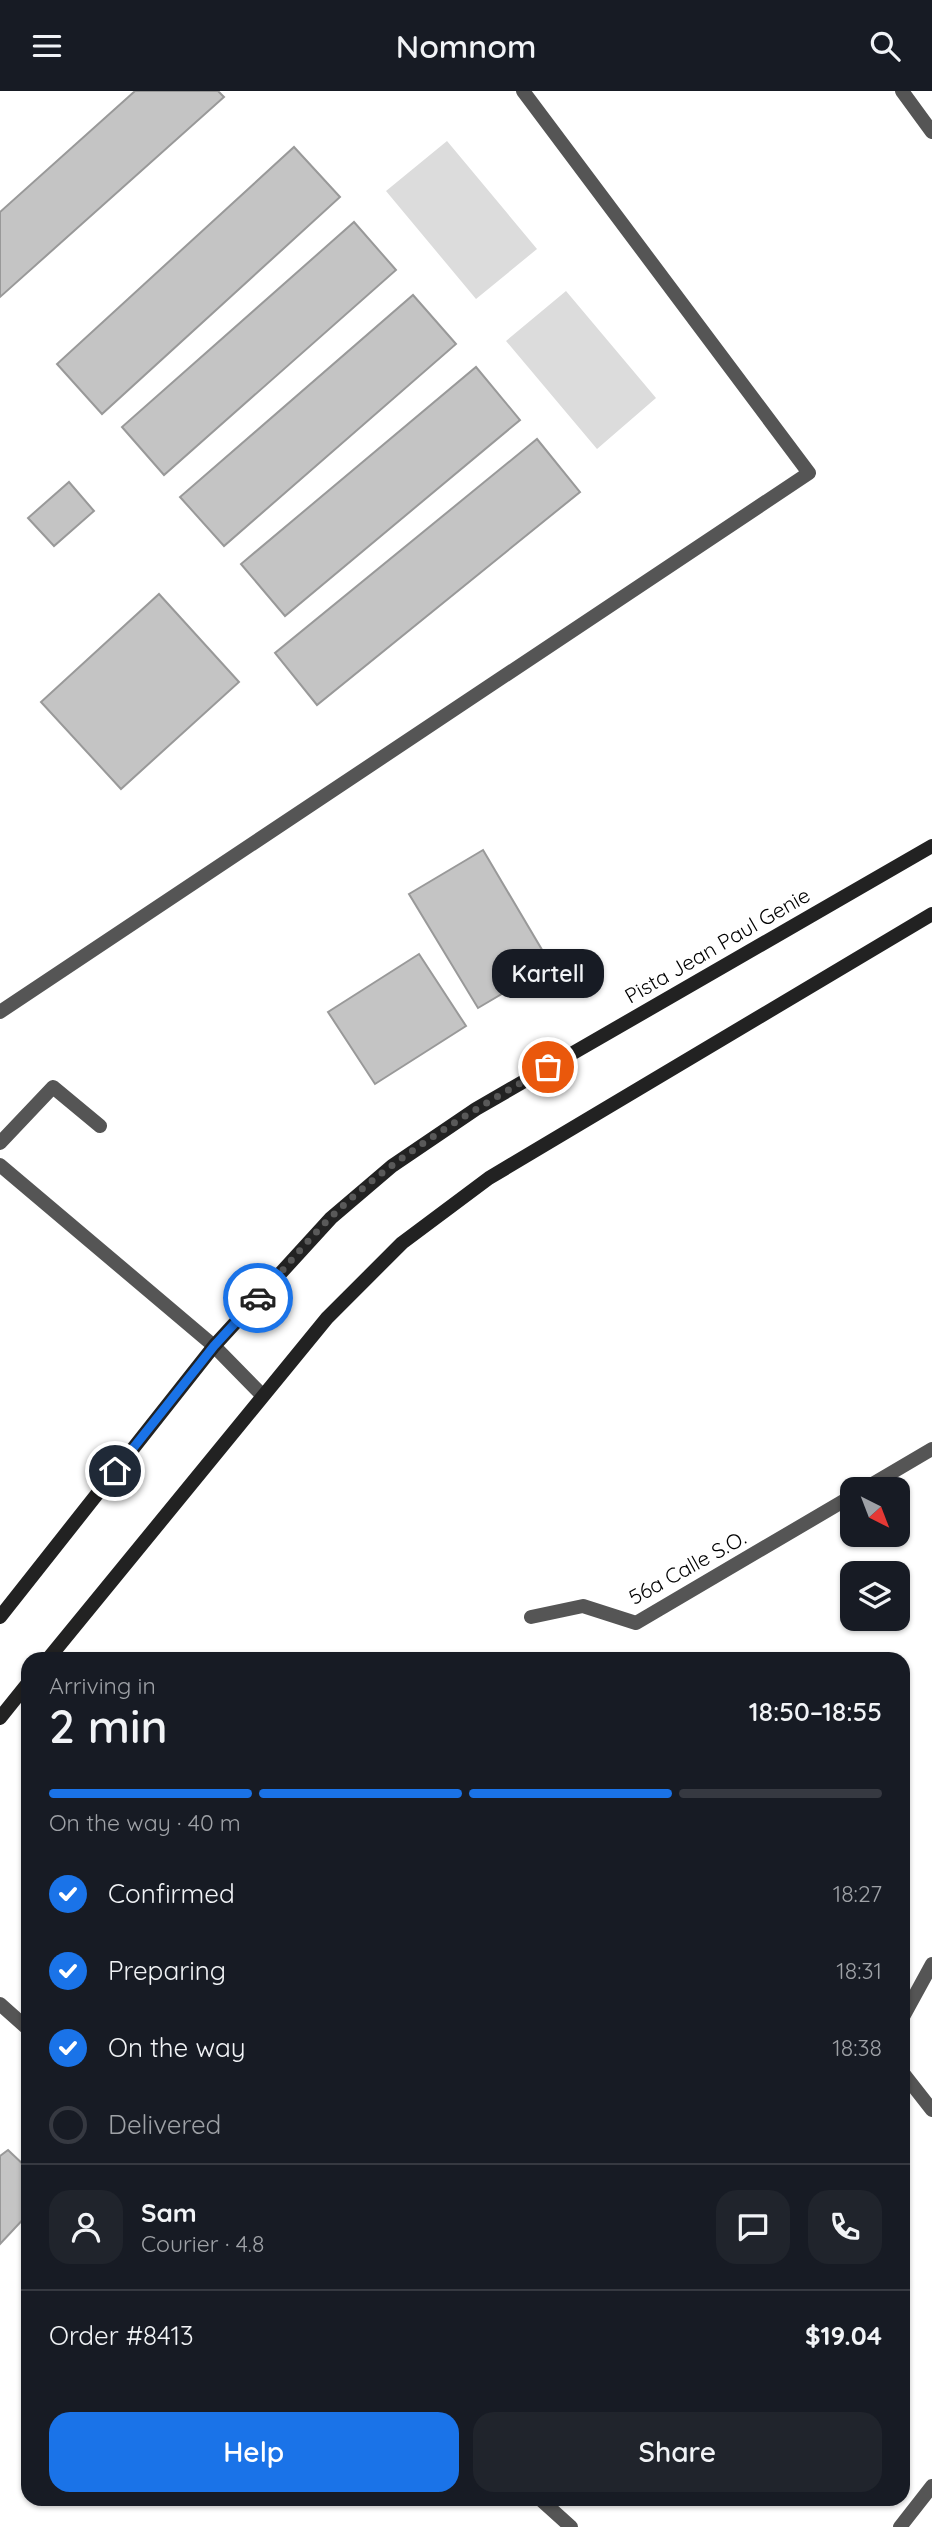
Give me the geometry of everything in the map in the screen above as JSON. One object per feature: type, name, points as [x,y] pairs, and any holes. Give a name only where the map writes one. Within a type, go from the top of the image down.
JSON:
[{"type":"main road","name":"Pista Jean Paul Genie","points":[[0,1617],[214,1346],[331,1218],[392,1166],[476,1109],[932,846]]},
{"type":"main road","points":[[54,1652],[327,1318],[402,1244],[489,1178],[932,914]]},
{"type":"main road","points":[[0,1718],[21,1692]]},
{"type":"street","points":[[0,1012],[809,473],[523,91]]},
{"type":"street","points":[[902,91],[932,132]]},
{"type":"street","points":[[0,1143],[53,1087],[100,1126]]},
{"type":"street","points":[[0,1165],[214,1346],[262,1395]]},
{"type":"street","points":[[884,1477],[932,1449]]},
{"type":"street","name":"56a Calle S.O.","points":[[531,1617],[583,1606],[636,1623],[840,1503]]},
{"type":"street","points":[[910,2004],[932,1964]]},
{"type":"street","points":[[0,2004],[21,2023]]},
{"type":"street","points":[[910,2082],[932,2110]]},
{"type":"street","points":[[900,2527],[932,2486]]},
{"type":"street","points":[[552,2506],[570,2527]]},
{"type":"shaded area","points":[[447,141],[537,249],[476,299],[386,191]]},
{"type":"shaded area","points":[[566,291],[656,398],[597,449],[506,341]]},
{"type":"building","points":[[135,91],[218,91],[224,97],[0,297],[0,212]]},
{"type":"building","points":[[294,147],[340,197],[102,414],[57,364]]},
{"type":"building","points":[[354,222],[396,270],[164,475],[122,427]]},
{"type":"building","points":[[413,295],[456,344],[224,546],[180,497]]},
{"type":"building","points":[[476,367],[520,420],[285,616],[241,564]]},
{"type":"building","points":[[537,439],[580,492],[317,705],[275,653]]},
{"type":"building","points":[[69,482],[94,511],[54,546],[28,518]]},
{"type":"building","points":[[159,594],[239,682],[121,789],[41,702]]},
{"type":"building","points":[[483,850],[551,965],[478,1008],[409,894]]},
{"type":"building","points":[[419,954],[466,1026],[375,1084],[328,1012]]},
{"type":"building","points":[[8,2150],[21,2162],[21,2222],[0,2244],[0,2156]]},
{"type":"way so far","points":[[258,1298],[331,1218],[392,1166],[476,1109],[548,1067]]},
{"type":"place","name":"Kartell","points":[[548,1067]]},
{"type":"route","points":[[115,1471],[214,1346],[258,1298]]}]
